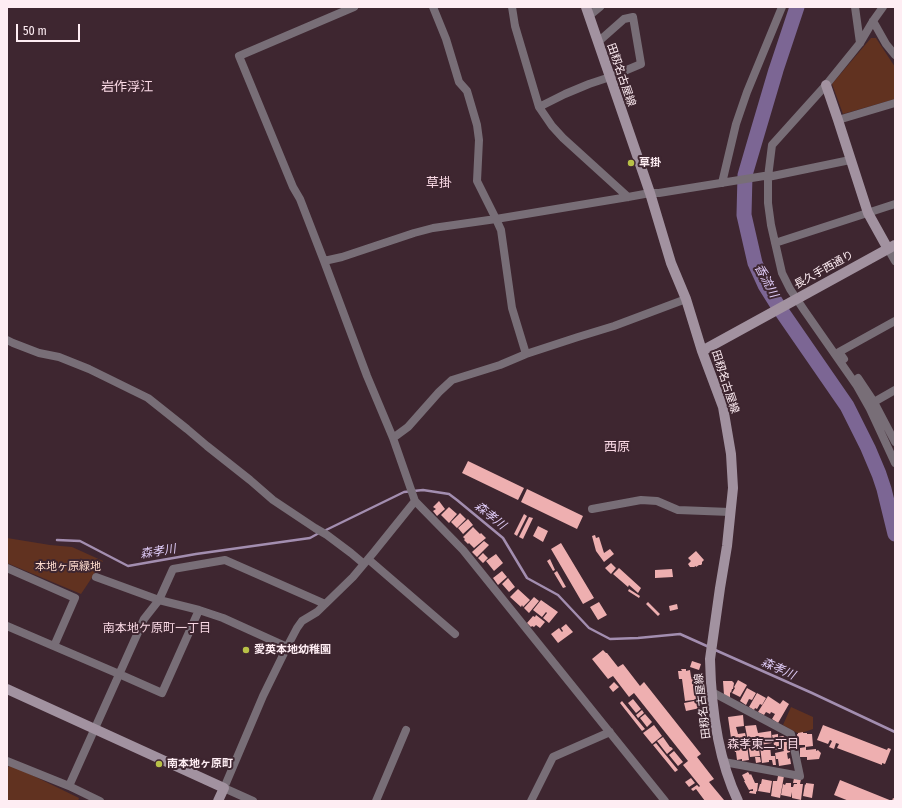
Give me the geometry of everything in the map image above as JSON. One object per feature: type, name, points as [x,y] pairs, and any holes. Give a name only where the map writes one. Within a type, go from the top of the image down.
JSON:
[{"type":"main road","name":"田籾名古屋線","points":[[587,11],[650,193],[671,263],[686,299],[702,351],[723,407],[731,454],[733,488],[710,658],[713,711],[721,754],[738,801]]},
{"type":"main road","points":[[826,85],[868,213],[892,247]]},
{"type":"main road","name":"長久手西通り","points":[[702,351],[892,247]]},
{"type":"main road","points":[[7,689],[224,788],[218,801]]},
{"type":"street","points":[[354,7],[239,56],[293,187],[300,200],[367,376],[393,438],[414,498],[463,550],[665,801]]},
{"type":"street","points":[[433,7],[446,39],[460,82],[467,91],[477,126],[479,140],[477,181],[501,230],[512,308],[526,354]]},
{"type":"street","points":[[512,7],[515,26],[538,107],[563,138],[628,197]]},
{"type":"street","points":[[587,11],[600,7]]},
{"type":"street","points":[[724,183],[736,124],[747,92],[782,7]]},
{"type":"street","points":[[855,7],[860,43]]},
{"type":"street","points":[[883,7],[860,43],[826,85],[772,145],[766,176],[771,225],[782,273],[795,300],[857,386],[870,409],[895,463]]},
{"type":"street","points":[[538,107],[565,94],[641,64],[633,17],[624,18],[598,42]]},
{"type":"street","points":[[873,21],[886,44],[895,55]]},
{"type":"street","points":[[838,120],[895,103]]},
{"type":"street","points":[[324,261],[342,257],[433,228],[650,193],[659,193],[724,183],[850,160]]},
{"type":"street","points":[[775,244],[895,204]]},
{"type":"street","points":[[892,247],[895,261]]},
{"type":"street","points":[[393,438],[408,427],[439,392],[452,380],[487,370],[526,354],[614,326],[686,299]]},
{"type":"street","points":[[895,321],[839,352],[874,402],[895,442]]},
{"type":"street","points":[[7,340],[39,353],[59,357],[89,369],[148,398],[273,500],[327,535],[351,553],[366,561],[455,634]]},
{"type":"street","points":[[874,402],[895,390]]},
{"type":"street","points":[[253,801],[224,788],[263,696],[297,628],[302,621],[317,612],[366,561],[414,498]]},
{"type":"street","points":[[592,509],[641,500],[657,501],[678,510],[730,512]]},
{"type":"street","points":[[69,786],[144,619],[158,600],[173,569],[225,560],[325,604]]},
{"type":"street","points":[[7,568],[75,598],[54,646]]},
{"type":"street","points":[[96,577],[158,600],[199,610],[223,618],[287,647]]},
{"type":"street","points":[[7,626],[162,693],[199,610]]},
{"type":"street","points":[[712,692],[791,734],[800,776],[724,762]]},
{"type":"street","points":[[376,801],[406,730]]},
{"type":"street","points":[[531,801],[553,758],[610,732]]},
{"type":"street","points":[[7,761],[69,786],[100,801]]},
{"type":"green space","points":[[871,38],[876,38],[895,67],[895,99],[843,114],[832,84]]},
{"type":"green space","name":"本地ヶ原緑地","points":[[7,538],[72,547],[103,561],[81,594],[7,563]]},
{"type":"green space","points":[[791,707],[813,717],[813,729],[799,734],[783,725]]},
{"type":"green space","points":[[11,765],[79,798],[78,801],[7,801],[7,769]]},
{"type":"building","points":[[468,461],[524,488],[518,500],[462,473]]},
{"type":"building","points":[[527,489],[583,516],[577,529],[521,502]]},
{"type":"building","points":[[439,501],[445,509],[437,516],[433,511],[436,509],[433,507]]},
{"type":"building","points":[[449,507],[457,514],[449,523],[441,515]]},
{"type":"building","points":[[460,513],[466,519],[457,528],[451,522]]},
{"type":"building","points":[[524,514],[527,516],[517,536],[514,534]]},
{"type":"building","points":[[529,517],[533,518],[523,539],[519,537]]},
{"type":"building","points":[[468,519],[473,525],[463,534],[458,528]]},
{"type":"building","points":[[538,526],[548,531],[543,542],[533,536]]},
{"type":"building","points":[[473,527],[486,538],[474,548],[464,540],[465,539],[463,537]]},
{"type":"building","points":[[595,535],[596,538],[599,537],[604,553],[610,549],[614,554],[604,562],[596,551],[592,536]]},
{"type":"building","points":[[484,541],[489,545],[477,557],[472,552]]},
{"type":"building","points":[[561,543],[594,598],[583,604],[551,549]]},
{"type":"building","points":[[696,551],[704,560],[701,565],[690,567],[688,564],[691,561],[688,558]]},
{"type":"building","points":[[483,553],[488,558],[483,563],[478,558]]},
{"type":"building","points":[[496,554],[503,563],[494,571],[486,561]]},
{"type":"building","points":[[550,559],[555,570],[553,571],[547,561]]},
{"type":"building","points":[[611,563],[616,568],[611,574],[605,568]]},
{"type":"building","points":[[619,568],[641,588],[638,593],[629,585],[628,587],[613,574]]},
{"type":"building","points":[[672,569],[673,577],[655,578],[655,570]]},
{"type":"building","points":[[502,571],[507,577],[498,585],[493,578]]},
{"type":"building","points":[[557,571],[566,587],[563,588],[554,573]]},
{"type":"building","points":[[508,578],[515,587],[509,592],[502,584]]},
{"type":"building","points":[[518,589],[530,600],[523,607],[522,605],[521,607],[510,597]]},
{"type":"building","points":[[629,589],[640,596],[639,598],[628,591]]},
{"type":"building","points":[[534,597],[539,601],[529,613],[524,608]]},
{"type":"building","points":[[541,600],[558,612],[549,623],[543,618],[547,613],[546,612],[542,617],[533,610]]},
{"type":"building","points":[[599,602],[607,615],[598,620],[590,607]]},
{"type":"building","points":[[648,602],[660,614],[658,616],[646,604]]},
{"type":"building","points":[[677,604],[678,609],[670,611],[669,606]]},
{"type":"building","points":[[536,615],[545,622],[540,628],[536,625],[531,627],[527,623],[533,616],[535,617]]},
{"type":"building","points":[[566,624],[573,632],[558,643],[551,634],[559,628],[562,632],[563,631],[561,628]]},
{"type":"building","points":[[603,650],[618,667],[623,664],[640,686],[644,682],[701,754],[697,757],[714,779],[709,782],[724,800],[723,801],[705,801],[696,789],[693,791],[691,789],[697,785],[699,787],[700,786],[683,765],[688,761],[634,693],[629,697],[613,676],[608,679],[592,659]]},
{"type":"building","points":[[692,661],[701,664],[699,670],[690,667]]},
{"type":"building","points":[[681,669],[686,669],[686,671],[690,670],[691,677],[699,676],[701,699],[685,701],[682,679],[679,679],[678,671],[682,671]]},
{"type":"building","points":[[738,680],[747,685],[740,697],[732,693]]},
{"type":"building","points":[[723,681],[732,681],[734,683],[733,689],[731,693],[730,692],[730,699],[726,699],[726,695],[724,695]]},
{"type":"building","points":[[614,682],[619,687],[613,692],[609,687]]},
{"type":"building","points":[[747,688],[756,693],[752,700],[749,699],[746,705],[740,701]]},
{"type":"building","points":[[757,693],[766,698],[762,705],[760,704],[757,709],[755,708],[754,710],[749,707]]},
{"type":"building","points":[[768,696],[780,704],[783,700],[789,704],[778,723],[772,719],[775,714],[766,712],[764,715],[758,712]]},
{"type":"building","points":[[633,699],[641,709],[636,713],[628,703]]},
{"type":"building","points":[[699,700],[700,708],[686,711],[684,703]]},
{"type":"building","points":[[622,701],[645,729],[642,731],[620,703]]},
{"type":"building","points":[[642,710],[644,713],[638,718],[636,715]]},
{"type":"building","points":[[645,714],[652,722],[647,727],[640,718]]},
{"type":"building","points":[[743,715],[744,726],[736,727],[738,734],[745,733],[747,741],[734,743],[733,738],[731,738],[728,717]]},
{"type":"building","points":[[654,725],[662,736],[652,744],[643,733]]},
{"type":"building","points":[[756,725],[758,733],[771,731],[772,743],[760,745],[759,739],[748,741],[745,726]]},
{"type":"building","points":[[823,725],[887,750],[888,748],[891,749],[885,764],[882,763],[882,765],[837,748],[839,744],[836,743],[834,749],[829,747],[832,741],[830,740],[828,744],[817,740]]},
{"type":"building","points":[[803,732],[812,734],[813,746],[805,747],[805,745],[799,745],[797,734]]},
{"type":"building","points":[[778,734],[778,737],[783,736],[787,739],[789,745],[786,746],[789,746],[790,752],[787,753],[791,764],[779,766],[775,753],[784,751],[783,749],[775,750],[772,735]]},
{"type":"building","points":[[663,737],[673,749],[667,754],[657,741]]},
{"type":"building","points":[[758,742],[760,756],[750,757],[748,743]]},
{"type":"building","points":[[656,743],[678,770],[675,772],[653,745]]},
{"type":"building","points":[[740,745],[747,745],[749,760],[737,760],[734,748]]},
{"type":"building","points":[[770,745],[771,756],[775,756],[776,765],[773,765],[772,760],[762,763],[760,746]]},
{"type":"building","points":[[806,747],[806,750],[818,750],[821,753],[819,759],[807,760],[807,757],[800,757],[800,748]]},
{"type":"building","points":[[674,751],[683,762],[678,766],[669,755]]},
{"type":"building","points":[[755,757],[760,757],[761,762],[756,763]]},
{"type":"building","points":[[748,772],[750,775],[751,774],[755,783],[758,783],[756,794],[749,793],[750,791],[753,791],[753,789],[749,790],[744,781],[742,775]]},
{"type":"building","points":[[778,776],[784,776],[780,798],[771,796],[773,781],[777,781]]},
{"type":"building","points":[[691,778],[695,783],[689,787],[685,782]]},
{"type":"building","points":[[794,778],[801,779],[800,784],[803,784],[801,800],[792,798],[792,792],[791,797],[781,795],[783,784],[785,785],[786,783],[791,783],[791,787],[793,787],[794,784],[797,784],[793,783]]},
{"type":"building","points":[[762,779],[772,781],[770,793],[758,791]]},
{"type":"building","points":[[840,780],[892,801],[849,801],[834,795]]},
{"type":"building","points":[[806,783],[814,784],[812,798],[803,796]]},
{"type":"waterway","name":"香流川","points":[[797,7],[776,70],[745,175],[744,215],[755,263],[765,285],[847,406],[868,448],[884,489],[895,534]]},
{"type":"waterway","name":"森孝川","points":[[324,531],[404,492],[423,490],[449,494],[503,538],[527,578],[558,595],[589,628],[610,639],[680,634],[709,647]]},
{"type":"waterway","name":"森孝川","points":[[57,540],[80,541],[128,566],[196,554],[310,538],[319,533]]},
{"type":"waterway","name":"森孝川","points":[[713,649],[895,732]]},
{"type":"place","name":"草掛","points":[[631,163]]},
{"type":"place","name":"愛英本地幼稚園","points":[[246,650]]},
{"type":"place","name":"南本地ヶ原町","points":[[159,764]]},
{"type":"district","name":"岩作浮江","points":[[127,87]]},
{"type":"district","name":"草掛","points":[[439,183]]},
{"type":"district","name":"西原","points":[[617,447]]},
{"type":"district","name":"南本地ケ原町一丁目","points":[[157,629]]},
{"type":"district","name":"森孝東二丁目","points":[[763,745]]}]
